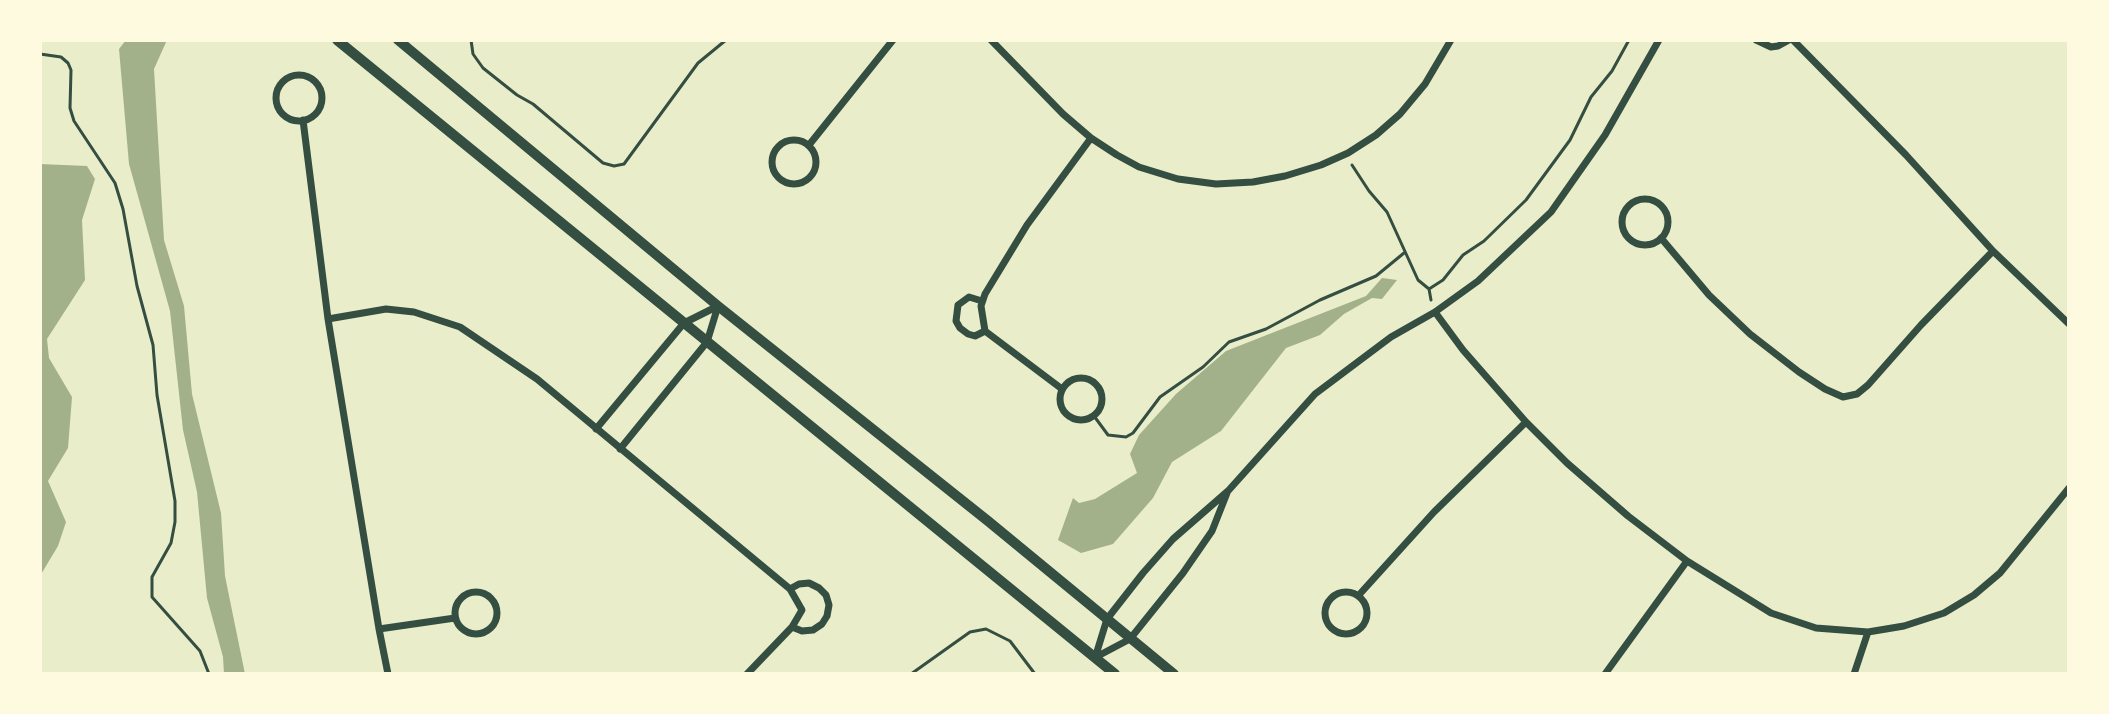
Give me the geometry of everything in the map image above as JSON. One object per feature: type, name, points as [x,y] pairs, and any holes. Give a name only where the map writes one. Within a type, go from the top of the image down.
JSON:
[{"type":"main road","points":[[337,40],[1115,674]]},
{"type":"main road","points":[[398,40],[718,306],[1174,674]]},
{"type":"street","points":[[809,145],[893,40]]},
{"type":"street","points":[[991,40],[1063,114],[1091,138],[1139,167],[1178,179],[1216,184],[1285,176],[1348,153],[1376,135],[1400,114],[1425,84],[1451,40]]},
{"type":"street","points":[[1095,658],[1107,619],[1173,539],[1228,491],[1315,394],[1391,337],[1435,312],[1478,281],[1551,212],[1605,135],[1659,40]]},
{"type":"street","points":[[1756,40],[1771,47],[1791,40],[1897,145],[1993,251],[2069,324]]},
{"type":"street","points":[[295,75],[313,79],[322,94],[318,111],[303,120],[286,116],[277,102],[281,85],[295,75]]},
{"type":"street","points":[[303,120],[328,319],[388,674]]},
{"type":"street","points":[[1062,389],[985,331],[981,319],[982,301],[1027,225],[1091,138]]},
{"type":"street","points":[[793,140],[809,145],[817,161],[811,177],[796,184],[779,179],[772,163],[777,147],[793,140]]},
{"type":"street","points":[[1646,199],[1662,206],[1668,223],[1661,238],[1644,244],[1629,237],[1622,220],[1630,205],[1646,199]]},
{"type":"street","points":[[1661,238],[1709,295],[1750,334],[1799,372],[1843,397],[1857,394],[1868,385],[1993,251]]},
{"type":"street","points":[[982,301],[969,297],[958,305],[956,321],[968,334],[975,336],[985,331]]},
{"type":"street","points":[[596,429],[684,323],[718,306]]},
{"type":"street","points":[[620,449],[707,342],[718,306]]},
{"type":"street","points":[[328,319],[386,309],[436,317],[464,330],[537,379],[790,589],[802,610],[792,627],[747,674]]},
{"type":"street","points":[[1435,312],[1463,350],[1526,422],[1567,463],[1687,561],[1771,613],[1816,628],[1868,632],[1904,626],[1944,613],[1974,595],[2000,573],[2069,488]]},
{"type":"street","points":[[1079,379],[1091,381],[1102,398],[1094,416],[1075,420],[1065,413],[1060,402],[1066,384],[1079,379]]},
{"type":"street","points":[[1358,596],[1434,512],[1526,422]]},
{"type":"street","points":[[1095,658],[1130,639],[1183,573],[1212,531],[1228,491]]},
{"type":"street","points":[[1605,674],[1687,561]]},
{"type":"street","points":[[790,589],[809,583],[826,595],[829,605],[822,624],[813,630],[802,631],[792,627]]},
{"type":"street","points":[[471,592],[487,595],[497,608],[495,625],[481,634],[465,632],[455,618],[458,602],[471,592]]},
{"type":"street","points":[[1343,592],[1358,596],[1367,610],[1363,626],[1349,634],[1333,630],[1325,616],[1329,601],[1343,592]]},
{"type":"street","points":[[379,629],[455,618]]},
{"type":"street","points":[[1854,674],[1868,632]]},
{"type":"path","points":[[471,40],[473,54],[483,68],[533,104],[603,163],[614,166],[624,164],[698,63],[726,40]]},
{"type":"path","points":[[1429,289],[1443,280],[1463,255],[1484,241],[1526,200],[1570,140],[1591,97],[1612,71],[1629,40]]},
{"type":"path","points":[[40,54],[61,57],[68,63],[71,70],[70,108],[74,121],[115,183],[123,209],[137,286],[153,345],[157,395],[175,501],[171,543],[152,577],[152,597],[200,651],[209,674]]},
{"type":"path","points":[[1348,153],[1355,171],[1387,212],[1418,280],[1429,289],[1435,312]]},
{"type":"path","points":[[1094,416],[1108,435],[1126,437],[1133,433],[1160,397],[1203,367],[1229,342],[1266,329],[1320,300],[1376,276],[1404,253]]},
{"type":"path","points":[[911,674],[970,632],[986,629],[1010,641],[1035,674]]},
{"type":"shaded area","points":[[126,40],[167,40],[154,69],[164,240],[184,306],[192,394],[221,513],[225,576],[245,674],[224,674],[223,657],[207,598],[197,492],[183,430],[170,311],[129,164],[119,49]]},
{"type":"shaded area","points":[[40,164],[87,166],[95,179],[82,220],[85,280],[47,339],[49,358],[72,397],[68,448],[48,481],[66,522],[58,546],[40,576]]},
{"type":"shaded area","points":[[1382,278],[1397,280],[1382,299],[1372,298],[1344,314],[1320,335],[1286,348],[1221,431],[1172,462],[1153,498],[1113,544],[1081,553],[1058,540],[1073,498],[1079,503],[1095,499],[1137,473],[1130,454],[1139,435],[1176,394],[1226,351],[1366,296]]}]
